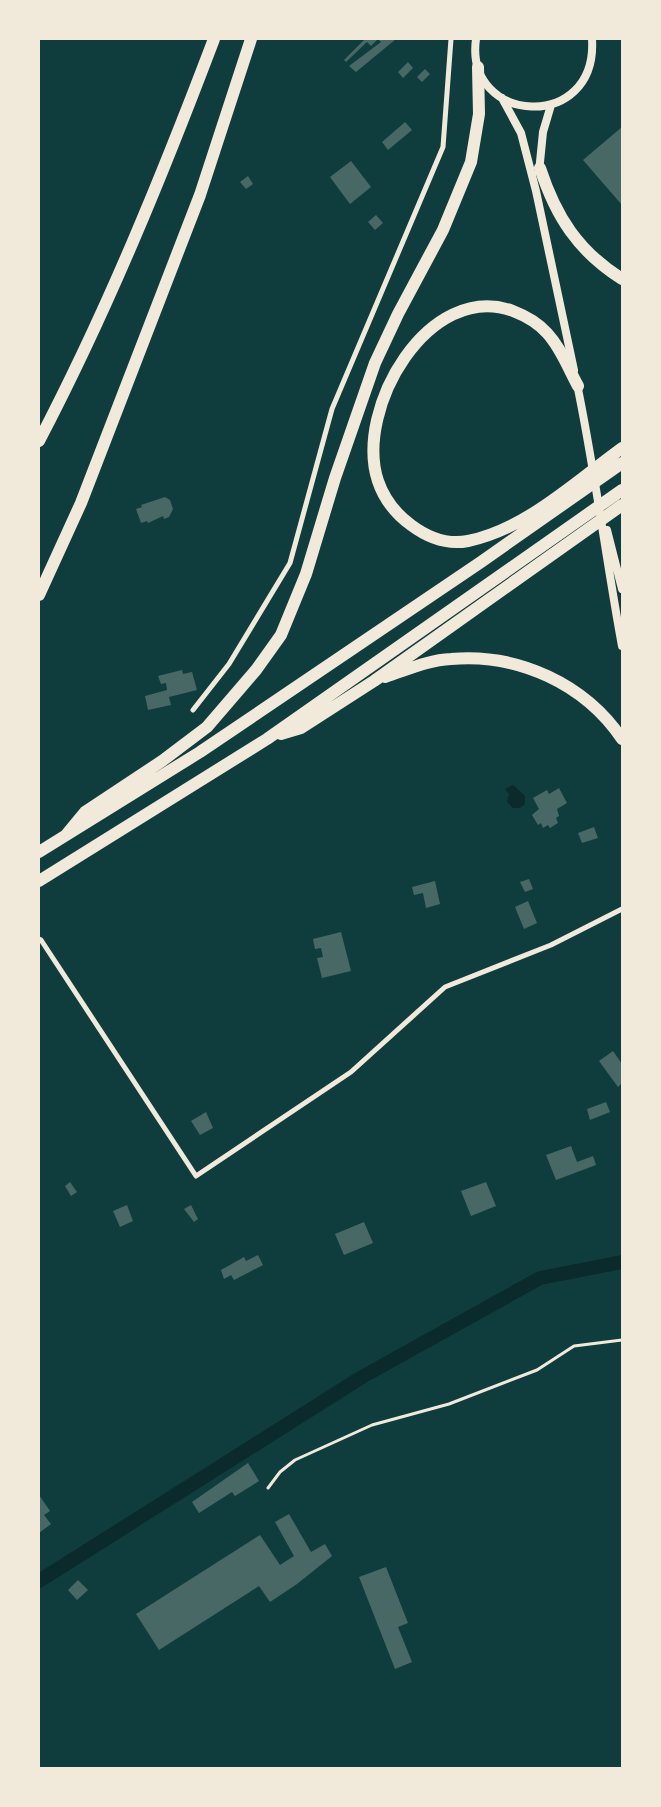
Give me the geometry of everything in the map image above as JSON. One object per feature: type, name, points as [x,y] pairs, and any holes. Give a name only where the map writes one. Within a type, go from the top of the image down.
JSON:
[{"type":"highway","points":[[39,441],[115,284],[162,174],[214,39]]},
{"type":"highway","points":[[39,595],[81,503],[200,195],[251,39]]},
{"type":"highway","points":[[66,835],[85,812],[162,761],[208,727],[256,670],[281,635],[306,574],[335,478],[375,363],[398,314],[443,230],[471,162],[479,114],[478,67]]},
{"type":"highway","points":[[540,168],[557,213],[573,237],[592,256],[622,280]]},
{"type":"highway","points":[[578,386],[559,350],[547,333],[528,317],[502,307],[483,306],[463,309],[447,317],[426,334],[404,358],[390,381],[380,406],[375,446],[378,480],[388,503],[400,517],[433,538],[452,542],[466,541],[485,536],[562,499],[622,448]]},
{"type":"highway","points":[[39,852],[200,752],[562,499],[622,463]]},
{"type":"highway","points":[[267,739],[301,728],[374,681],[571,534],[622,490]]},
{"type":"highway","points":[[39,882],[267,739],[571,534],[622,505]]},
{"type":"highway","points":[[374,681],[426,663],[452,658],[491,660],[523,666],[555,679],[585,698],[610,720],[622,739]]},
{"type":"street","points":[[193,710],[230,664],[290,563],[332,409],[444,147],[451,39]]},
{"type":"street","points":[[476,39],[478,67],[492,90],[502,98],[526,106],[551,105],[564,99],[585,79],[591,66],[592,39]]},
{"type":"street","points":[[502,98],[521,133],[536,191],[578,386],[599,497],[622,589]]},
{"type":"street","points":[[536,191],[543,132],[551,105]]},
{"type":"street","points":[[599,497],[608,572],[622,646]]},
{"type":"street","points":[[39,939],[196,1176],[351,1072],[444,987],[552,945],[622,909]]},
{"type":"lane","points":[[268,1488],[280,1472],[295,1460],[372,1425],[449,1404],[537,1370],[574,1346],[622,1340]]},
{"type":"water","points":[[513,785],[525,796],[525,804],[520,808],[513,808],[507,802],[509,794],[505,789]]},
{"type":"building","points":[[365,39],[378,39],[371,46],[367,42],[346,62],[344,60]]},
{"type":"building","points":[[378,39],[396,39],[356,72],[349,66],[381,42]]},
{"type":"building","points":[[408,62],[413,68],[403,78],[398,72]]},
{"type":"building","points":[[425,69],[430,74],[422,82],[417,77]]},
{"type":"building","points":[[405,122],[412,130],[388,150],[382,142]]},
{"type":"building","points":[[622,127],[622,205],[583,160]]},
{"type":"building","points":[[351,161],[371,187],[350,204],[330,177]]},
{"type":"building","points":[[248,176],[253,184],[246,189],[240,182]]},
{"type":"building","points":[[376,215],[383,223],[375,230],[368,222]]},
{"type":"building","points":[[165,497],[170,500],[173,509],[169,517],[164,519],[163,516],[148,523],[147,521],[141,523],[136,509],[142,507],[141,505]]},
{"type":"building","points":[[182,670],[183,674],[192,672],[197,690],[169,697],[171,705],[148,710],[145,696],[167,690],[166,683],[161,684],[158,676]]},
{"type":"building","points":[[559,788],[567,803],[557,809],[559,816],[556,818],[558,823],[550,828],[548,825],[543,828],[541,823],[538,825],[532,815],[539,809],[533,798],[547,790],[549,794]]},
{"type":"building","points":[[594,827],[598,838],[582,843],[578,833]]},
{"type":"building","points":[[529,879],[533,889],[525,892],[520,882]]},
{"type":"building","points":[[435,881],[440,904],[426,908],[423,893],[414,895],[412,887]]},
{"type":"building","points":[[528,901],[537,923],[524,929],[515,907]]},
{"type":"building","points":[[341,932],[351,971],[322,978],[317,958],[323,957],[321,948],[315,949],[313,939]]},
{"type":"building","points":[[613,1051],[622,1064],[622,1083],[618,1087],[599,1061]]},
{"type":"building","points":[[606,1102],[610,1112],[590,1120],[587,1109]]},
{"type":"building","points":[[206,1112],[213,1128],[200,1135],[191,1121]]},
{"type":"building","points":[[571,1146],[577,1162],[593,1156],[596,1165],[556,1180],[546,1155]]},
{"type":"building","points":[[70,1182],[77,1192],[71,1196],[65,1186]]},
{"type":"building","points":[[486,1182],[496,1206],[471,1216],[461,1191]]},
{"type":"building","points":[[127,1205],[133,1221],[120,1227],[113,1211]]},
{"type":"building","points":[[191,1205],[198,1219],[194,1222],[184,1209]]},
{"type":"building","points":[[364,1222],[373,1243],[344,1255],[335,1234]]},
{"type":"building","points":[[258,1255],[263,1265],[234,1280],[231,1275],[224,1279],[221,1270],[244,1257],[246,1261]]},
{"type":"building","points":[[248,1463],[259,1481],[235,1496],[232,1492],[199,1513],[192,1502]]},
{"type":"building","points":[[39,1495],[50,1511],[44,1515],[51,1524],[39,1533]]},
{"type":"building","points":[[289,1514],[311,1552],[325,1544],[332,1556],[297,1584],[270,1602],[259,1586],[159,1650],[136,1614],[260,1535],[280,1565],[294,1556],[275,1522]]},
{"type":"building","points":[[386,1567],[408,1623],[398,1627],[412,1662],[395,1669],[359,1577]]},
{"type":"building","points":[[78,1580],[88,1590],[77,1600],[68,1590]]},
{"type":"waterway","points":[[39,1581],[362,1377],[540,1278],[622,1262]]}]
